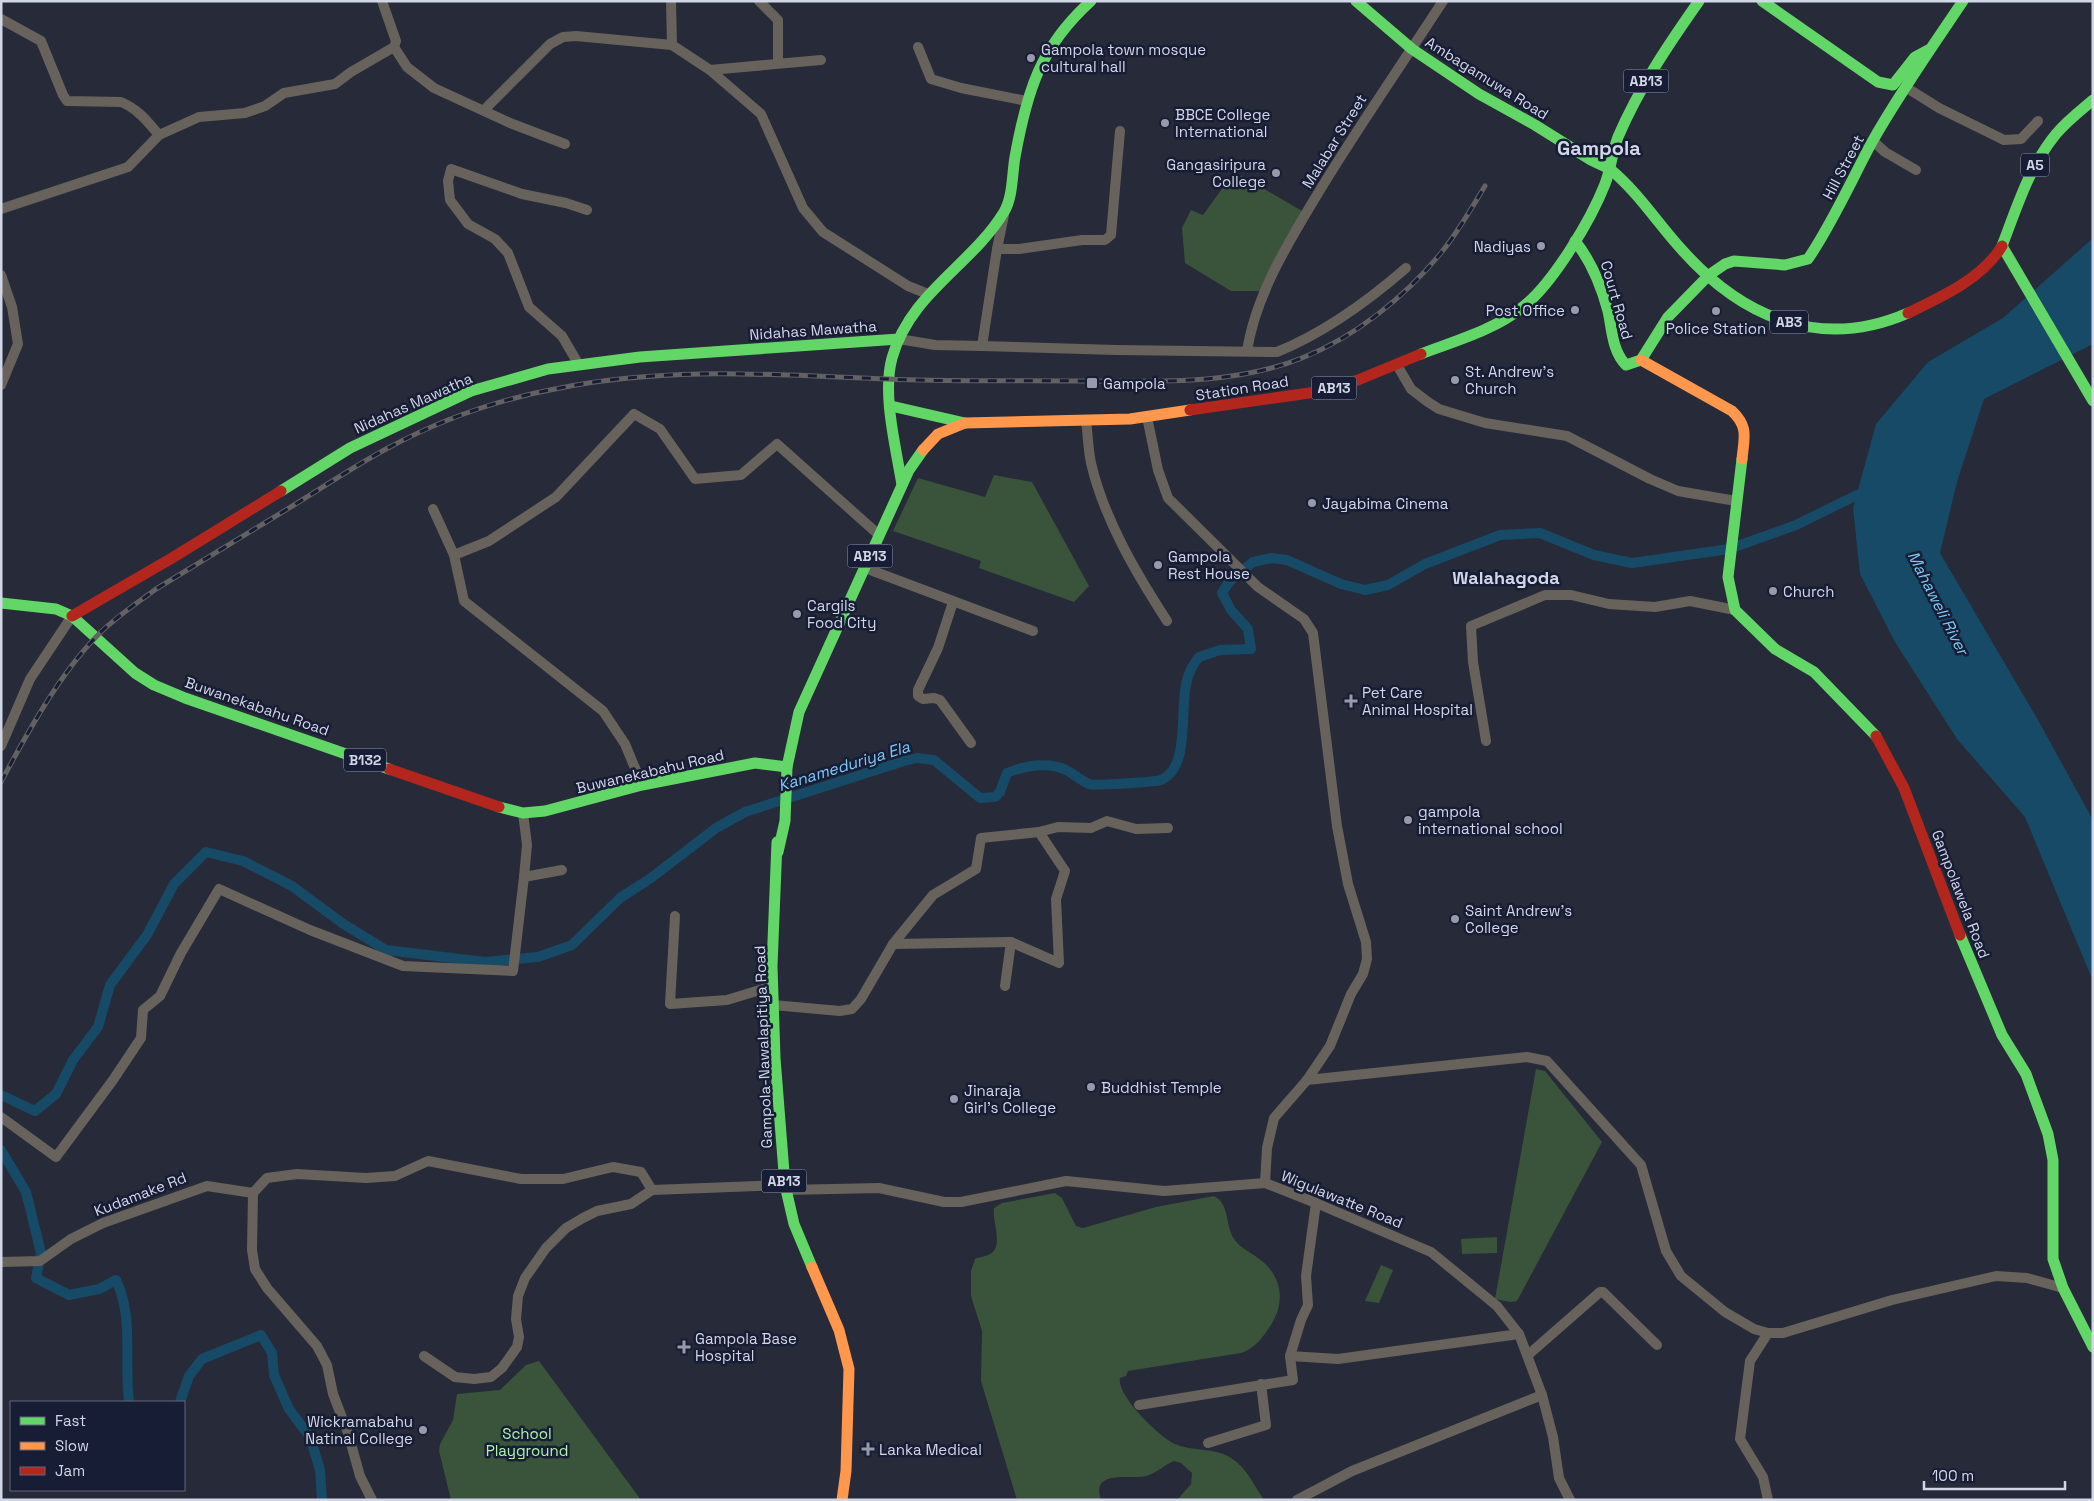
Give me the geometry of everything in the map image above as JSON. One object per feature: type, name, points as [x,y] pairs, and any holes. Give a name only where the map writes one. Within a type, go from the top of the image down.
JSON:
[{"type":"main road","points":[[928,294],[966,260],[1005,210],[1027,102],[1038,71],[1051,44],[1072,16],[1091,1]]},
{"type":"main road","name":"Ambagamuwa Road","points":[[1356,1],[1412,48],[1496,104],[1535,125],[1591,160],[1610,169]]},
{"type":"main road","name":"AB13","points":[[1610,169],[1615,145],[1642,86],[1699,1]]},
{"type":"main road","points":[[1762,1],[1878,82],[1893,84],[1915,57],[1930,48]]},
{"type":"main road","name":"Hill Street","points":[[1708,276],[1725,264],[1734,261],[1784,265],[1808,259],[1822,240],[1873,141],[1930,48],[1963,1]]},
{"type":"main road","name":"A5","points":[[2002,246],[2024,187],[2041,154],[2065,124],[2093,100]]},
{"type":"main road","name":"Station Road","points":[[965,423],[1086,421],[1147,417],[1332,388],[1397,365],[1484,329],[1515,312],[1549,280],[1575,241],[1605,184],[1610,169]]},
{"type":"main road","name":"AB3","points":[[1610,169],[1630,185],[1684,251],[1708,276],[1726,291],[1743,302],[1786,321],[1820,329],[1854,329],[1892,319],[1937,298],[1990,264],[1998,256],[2002,246]]},
{"type":"main road","name":"Court Road","points":[[1575,241],[1588,256],[1594,268],[1614,334],[1617,356],[1626,365],[1641,360],[1668,317],[1708,276]]},
{"type":"main road","points":[[2002,246],[2093,401]]},
{"type":"main road","name":"Nidahas Mawatha","points":[[902,485],[891,406],[891,360],[899,339],[928,294]]},
{"type":"main road","name":"Nidahas Mawatha","points":[[72,616],[172,558],[350,448],[471,391],[548,369],[640,357],[899,339]]},
{"type":"main road","points":[[1641,360],[1732,411],[1741,419],[1744,433],[1728,577],[1735,610]]},
{"type":"main road","points":[[891,406],[965,423]]},
{"type":"main road","name":"AB13","points":[[783,761],[786,727],[798,712],[909,470],[926,443],[947,428],[965,423]]},
{"type":"main road","name":"Buwanekabahu Road","points":[[1,603],[56,609],[72,616],[135,673],[154,685],[185,698],[512,811],[523,813],[545,811],[642,786],[756,763],[766,756],[783,761]]},
{"type":"main road","name":"Gampolawela Road","points":[[1735,610],[1775,649],[1814,672],[1875,735],[1904,788],[1964,946],[2002,1035],[2026,1074],[2048,1134],[2053,1160],[2052,1259],[2063,1288],[2093,1347]]},
{"type":"main road","name":"Gampola-Nawalapitiya Road","points":[[783,761],[774,911],[773,1005],[775,1058],[786,1188],[794,1224],[839,1330],[849,1369],[846,1462],[842,1500]]},
{"type":"street","points":[[1,209],[128,167],[159,135],[199,117],[245,113],[265,106],[284,93],[335,84],[394,47],[396,41],[382,1]]},
{"type":"street","points":[[671,1],[672,45]]},
{"type":"street","points":[[759,1],[778,20],[778,63]]},
{"type":"street","name":"Malabar Street","points":[[1247,351],[1250,330],[1260,303],[1300,222],[1372,107],[1442,1]]},
{"type":"street","points":[[1,18],[41,41],[66,99],[70,102],[121,102],[140,113],[159,135]]},
{"type":"street","points":[[484,110],[550,44],[563,37],[576,36],[672,45],[710,70],[760,114],[803,208],[823,232],[908,286],[928,294]]},
{"type":"street","points":[[394,47],[407,67],[434,88],[510,123],[565,144]]},
{"type":"street","points":[[918,47],[931,79],[961,88],[1027,102]]},
{"type":"street","points":[[710,70],[821,60]]},
{"type":"street","points":[[1907,88],[1939,108],[2004,140],[2021,139],[2038,121]]},
{"type":"street","points":[[997,249],[1019,249],[1109,238],[1111,235],[1120,131]]},
{"type":"street","points":[[1873,141],[1885,152],[1916,170]]},
{"type":"street","points":[[579,365],[562,336],[529,307],[508,253],[495,240],[468,224],[450,200],[448,181],[451,169],[522,194],[566,203],[586,210]]},
{"type":"street","points":[[982,346],[1005,210]]},
{"type":"street","points":[[899,339],[935,344],[982,346],[1277,352],[1294,345],[1372,297],[1406,268]]},
{"type":"street","points":[[1,275],[12,307],[18,344],[1,385]]},
{"type":"street","points":[[1397,365],[1411,389],[1439,409],[1485,423],[1567,436],[1650,479],[1678,491],[1736,501]]},
{"type":"street","points":[[454,555],[489,541],[556,497],[634,414],[660,429],[695,479],[741,475],[777,444],[879,535]]},
{"type":"street","points":[[1147,417],[1158,470],[1168,498],[1255,584],[1304,619],[1313,633],[1337,826],[1348,884],[1366,942],[1368,959],[1363,974],[1351,994],[1330,1046],[1307,1080],[1274,1118],[1267,1148],[1265,1183]]},
{"type":"street","points":[[1086,421],[1091,463],[1111,520],[1139,578],[1167,621]]},
{"type":"street","points":[[433,509],[454,555],[464,601],[603,711],[625,744],[642,786]]},
{"type":"street","points":[[865,568],[1034,631]]},
{"type":"street","points":[[1486,741],[1473,662],[1471,626],[1545,595],[1571,595],[1609,604],[1656,607],[1690,601],[1735,610]]},
{"type":"street","points":[[953,602],[938,648],[918,690],[918,696],[923,699],[934,698],[940,700],[971,743]]},
{"type":"street","points":[[1,746],[30,679],[72,616]]},
{"type":"street","points":[[1,1117],[56,1156],[141,1038],[143,1010],[160,996],[181,953],[219,888],[290,922],[403,966],[513,971],[527,845],[523,813]]},
{"type":"street","points":[[773,1005],[840,1012],[852,1009],[861,999],[894,944],[933,895],[976,869],[981,838],[1039,832],[1058,827],[1091,828],[1108,822],[1136,829],[1168,828]]},
{"type":"street","points":[[894,944],[1011,942],[1059,963],[1056,899],[1065,871],[1039,832]]},
{"type":"street","points":[[524,877],[562,870]]},
{"type":"street","points":[[675,916],[670,1004],[728,1000],[773,986]]},
{"type":"street","points":[[1005,986],[1011,942]]},
{"type":"street","points":[[1307,1080],[1527,1057],[1547,1061],[1641,1165],[1666,1251],[1681,1276],[1725,1312],[1754,1329],[1768,1334],[1782,1333],[1892,1300],[1996,1276],[2027,1278],[2063,1288]]},
{"type":"street","points":[[372,1500],[360,1476],[348,1433],[333,1394],[327,1364],[317,1346],[267,1288],[255,1269],[252,1250],[253,1193],[267,1178],[297,1174],[366,1178],[395,1176],[428,1161],[521,1179],[563,1179],[613,1168],[641,1172],[652,1190]]},
{"type":"street","name":"Wigulawatte Road","points":[[786,1188],[879,1188],[944,1202],[961,1202],[1066,1181],[1164,1191],[1265,1183],[1316,1202],[1431,1252],[1498,1306],[1519,1334],[1528,1355],[1542,1395],[1553,1437],[1559,1478],[1570,1500]]},
{"type":"street","name":"Kudamake Rd","points":[[1,1262],[40,1261],[71,1239],[104,1223],[207,1186],[253,1193]]},
{"type":"street","points":[[424,1356],[455,1377],[474,1379],[491,1377],[502,1368],[517,1347],[519,1337],[516,1319],[518,1296],[525,1278],[546,1248],[566,1228],[597,1211],[631,1204],[652,1190],[786,1188]]},
{"type":"street","points":[[1139,1405],[1293,1380],[1290,1356],[1301,1320],[1308,1305],[1306,1276],[1316,1202]]},
{"type":"street","points":[[1528,1355],[1600,1292],[1603,1292],[1657,1345]]},
{"type":"street","points":[[1290,1356],[1338,1360],[1519,1334]]},
{"type":"street","points":[[1768,1334],[1750,1361],[1740,1439],[1763,1478],[1768,1500]]},
{"type":"street","points":[[1208,1443],[1266,1425],[1261,1384]]},
{"type":"street","points":[[1297,1500],[1352,1471],[1542,1395]]},
{"type":"green space","points":[[1242,176],[1302,211],[1261,291],[1231,291],[1185,263],[1182,228],[1191,210],[1203,215],[1229,179]]},
{"type":"green space","points":[[994,475],[1032,482],[1089,586],[1074,602],[979,568],[981,561],[893,531],[918,478],[985,497]]},
{"type":"green space","points":[[1536,1069],[1545,1071],[1602,1142],[1517,1301],[1510,1302],[1495,1299]]},
{"type":"green space","points":[[1055,1193],[1062,1198],[1076,1226],[1083,1228],[1156,1207],[1214,1196],[1223,1204],[1231,1233],[1236,1242],[1258,1258],[1272,1272],[1277,1280],[1279,1289],[1279,1307],[1271,1325],[1262,1338],[1251,1348],[1241,1353],[1128,1371],[1126,1376],[1120,1378],[1125,1395],[1132,1405],[1160,1434],[1175,1444],[1218,1452],[1231,1458],[1245,1471],[1264,1500],[1177,1500],[1191,1484],[1192,1473],[1181,1463],[1174,1461],[1146,1476],[1107,1479],[1101,1483],[1099,1490],[1101,1500],[1017,1500],[981,1381],[982,1331],[971,1296],[971,1271],[975,1259],[990,1254],[996,1246],[994,1208],[1002,1203]]},
{"type":"green space","points":[[1497,1237],[1497,1253],[1462,1254],[1461,1239]]},
{"type":"green space","points":[[1381,1265],[1393,1270],[1379,1303],[1365,1301]]},
{"type":"green space","name":"School Playground","points":[[539,1361],[641,1500],[451,1500],[439,1451],[440,1444],[453,1420],[457,1394],[500,1390],[526,1365]]},
{"type":"water","name":"Mahaweli River","points":[[2093,238],[2093,344],[1984,399],[1957,482],[1940,553],[2038,720],[2093,820],[2093,981],[2025,817],[1957,739],[1895,642],[1860,574],[1853,508],[1876,424],[1928,362],[2003,318]]},
{"type":"waterway","name":"Kanameduriya Ela","points":[[1,1095],[35,1111],[56,1094],[73,1060],[98,1027],[110,985],[147,935],[174,884],[206,852],[243,861],[292,886],[342,923],[386,950],[485,962],[538,957],[572,945],[620,898],[651,878],[716,828],[745,812],[904,761],[917,758],[934,760],[980,798],[995,797],[1000,792],[1007,773],[1021,768],[1044,765],[1059,767],[1089,784],[1125,784],[1161,780],[1171,773],[1177,762],[1181,748],[1186,686],[1190,672],[1199,657],[1220,650],[1251,649],[1248,629],[1231,610],[1222,593],[1229,582],[1253,562],[1271,558],[1287,560],[1341,584],[1365,590],[1388,585],[1425,564],[1500,535],[1540,533],[1594,555],[1632,563],[1729,549],[1796,525],[1857,495]]},
{"type":"waterway","name":"Kanameduriya Ela","points":[[1,1150],[26,1192],[41,1253],[36,1278],[69,1295],[99,1289],[116,1280],[122,1294],[127,1324],[129,1401]]},
{"type":"waterway","name":"Kanameduriya Ela","points":[[180,1401],[189,1376],[202,1359],[261,1335],[272,1353],[274,1375],[289,1409],[310,1437],[320,1470],[322,1500]]},
{"type":"railway","points":[[1,782],[32,725],[56,687],[82,652],[118,617],[156,589],[364,461],[450,419],[493,404],[560,388],[601,381],[683,374],[765,374],[935,380],[1163,381],[1220,378],[1275,367],[1302,358],[1341,339],[1395,300],[1412,285],[1441,253],[1459,229],[1485,186]]},
{"type":"traffic: fast","points":[[902,485],[889,404],[888,388],[892,358],[901,335],[912,315],[975,248],[1004,212],[1011,192],[1015,157],[1025,111],[1038,72],[1059,36],[1091,1]]},
{"type":"traffic: fast","points":[[1356,1],[1412,49],[1479,94],[1535,125],[1591,160],[1610,169]]},
{"type":"traffic: fast","points":[[1421,354],[1488,328],[1513,314],[1535,296],[1559,267],[1599,199],[1618,137],[1635,101],[1665,50],[1699,1]]},
{"type":"traffic: fast","points":[[1762,1],[1878,82],[1893,85],[1915,57],[1928,50]]},
{"type":"traffic: fast","points":[[1575,241],[1586,257],[1599,283],[1608,311],[1615,347],[1626,365],[1641,360],[1668,317],[1709,275],[1725,264],[1734,261],[1785,265],[1808,259],[1834,216],[1882,124],[1963,1]]},
{"type":"traffic: fast","points":[[2093,100],[2060,129],[2038,160],[2002,246],[2093,401]]},
{"type":"traffic: fast","points":[[1610,169],[1630,188],[1674,241],[1706,274],[1731,294],[1758,310],[1785,321],[1814,328],[1845,329],[1876,324],[1908,313]]},
{"type":"traffic: fast","points":[[281,491],[350,448],[471,391],[548,369],[640,357],[899,339]]},
{"type":"traffic: fast","points":[[891,406],[965,423]]},
{"type":"traffic: fast","points":[[778,852],[785,821],[787,767],[799,712],[909,470],[923,450]]},
{"type":"traffic: fast","points":[[1742,459],[1728,577],[1735,610],[1775,649],[1814,672],[1876,736]]},
{"type":"traffic: fast","points":[[1,603],[56,609],[72,616],[135,673],[154,685],[185,698],[389,769]]},
{"type":"traffic: fast","points":[[499,807],[523,813],[545,811],[642,785],[755,763],[787,767]]},
{"type":"traffic: fast","points":[[777,842],[772,966],[775,1058],[785,1185],[794,1224],[812,1267]]},
{"type":"traffic: fast","points":[[1960,935],[2002,1035],[2026,1074],[2048,1134],[2053,1160],[2053,1259],[2063,1288],[2093,1347]]},
{"type":"traffic: slow","points":[[1641,360],[1732,411],[1741,422],[1743,428],[1742,459]]},
{"type":"traffic: slow","points":[[923,450],[938,434],[965,423],[1130,419],[1190,410]]},
{"type":"traffic: slow","points":[[812,1267],[839,1330],[849,1369],[846,1471],[842,1500]]},
{"type":"traffic: jam","points":[[1908,313],[1960,286],[1984,268],[2002,246]]},
{"type":"traffic: jam","points":[[1190,410],[1316,392],[1358,380],[1421,354]]},
{"type":"traffic: jam","points":[[72,616],[172,558],[281,491]]},
{"type":"traffic: jam","points":[[1876,736],[1904,788],[1960,935]]},
{"type":"traffic: jam","points":[[389,769],[499,807]]},
{"type":"place","name":"Gampola town mosque cultural hall","points":[[1031,58]]},
{"type":"place","name":"BBCE College International","points":[[1165,123]]},
{"type":"place","name":"Gangasiripura College","points":[[1276,173]]},
{"type":"place","name":"Nadiyas","points":[[1541,246]]},
{"type":"place","name":"Post Office","points":[[1575,310]]},
{"type":"place","name":"Police Station","points":[[1716,311]]},
{"type":"place","name":"St. Andrew's Church","points":[[1455,380]]},
{"type":"place","name":"Gampola","points":[[1092,383]]},
{"type":"place","name":"Jayabima Cinema","points":[[1312,503]]},
{"type":"place","name":"Gampola Rest House","points":[[1158,565]]},
{"type":"place","name":"Church","points":[[1773,591]]},
{"type":"place","name":"Cargils Food City","points":[[797,614]]},
{"type":"place","name":"Pet Care Animal Hospital","points":[[1351,701]]},
{"type":"place","name":"gampola international school","points":[[1408,820]]},
{"type":"place","name":"Saint Andrew's College","points":[[1455,919]]},
{"type":"place","name":"Buddhist Temple","points":[[1091,1087]]},
{"type":"place","name":"Jinaraja Girl's College","points":[[954,1099]]},
{"type":"place","name":"Gampola Base Hospital","points":[[684,1347]]},
{"type":"place","name":"Wickramabahu Natinal College","points":[[423,1430]]},
{"type":"place","name":"Lanka Medical","points":[[868,1449]]},
{"type":"district","name":"Gampola","points":[[1599,148]]},
{"type":"district","name":"Walahagoda","points":[[1506,577]]}]
